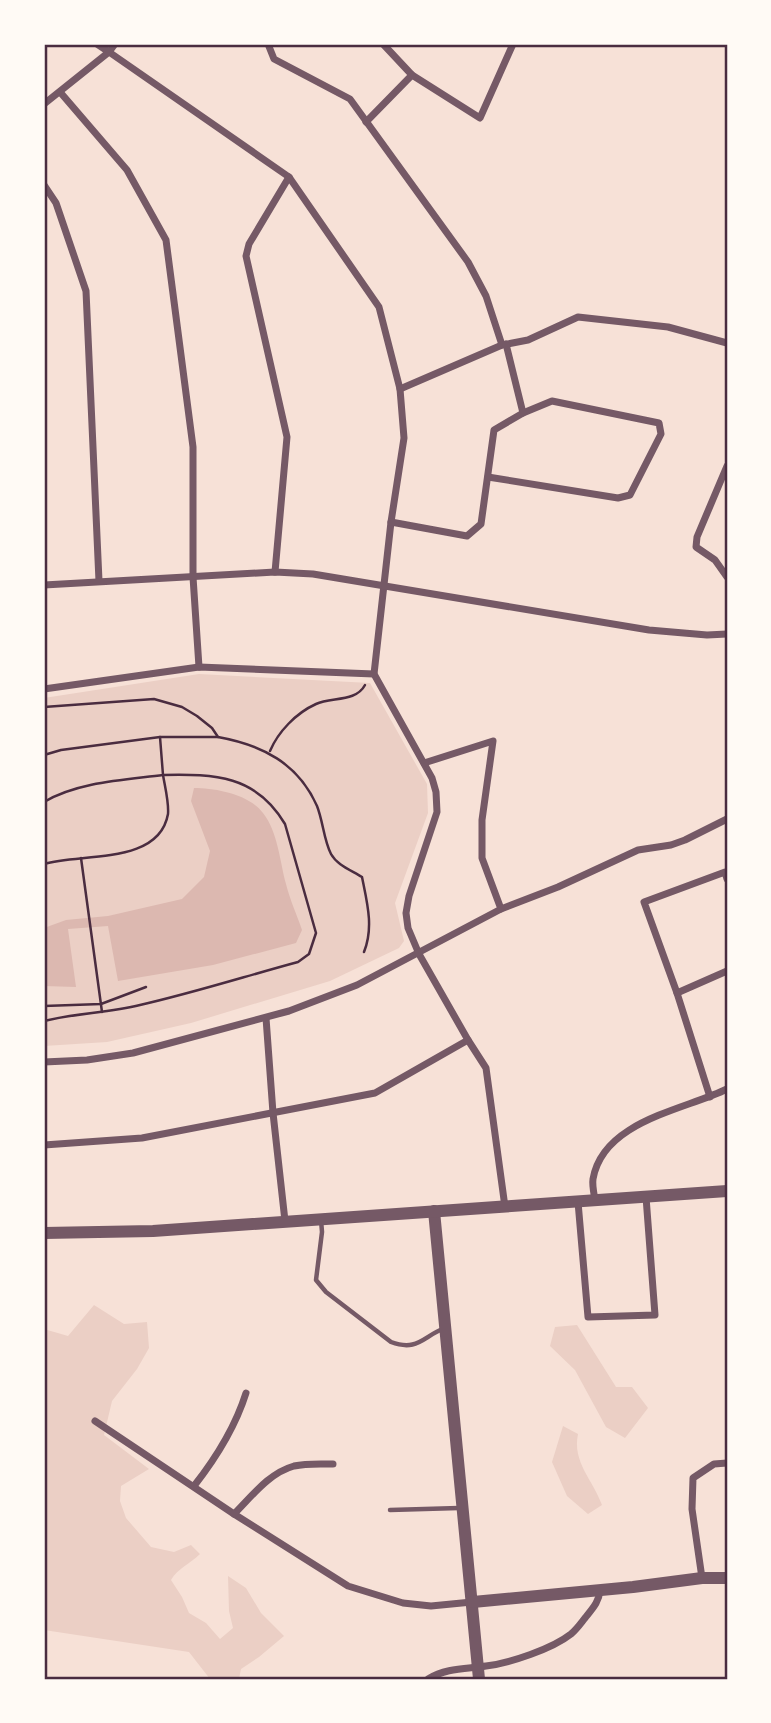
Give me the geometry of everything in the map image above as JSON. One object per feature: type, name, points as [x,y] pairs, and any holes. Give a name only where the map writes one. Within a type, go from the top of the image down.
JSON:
[{"type":"street","points":[[97,44],[289,177],[379,307],[400,389],[404,438],[371,674],[424,763],[436,792],[437,812],[408,896],[408,928],[419,954],[486,1068],[505,1206]]},
{"type":"street","points":[[44,104],[109,52],[115,44]]},
{"type":"street","points":[[268,44],[274,60],[350,99],[468,262],[486,296],[504,345],[523,413]]},
{"type":"street","points":[[383,44],[412,75],[480,118],[513,44]]},
{"type":"street","points":[[366,122],[412,75]]},
{"type":"street","points":[[60,92],[127,170],[166,240],[193,447],[192,578],[198,667]]},
{"type":"street","points":[[275,572],[287,437],[246,256],[249,244],[289,177]]},
{"type":"street","points":[[44,185],[56,202],[86,291],[99,581]]},
{"type":"street","points":[[400,389],[504,345],[528,340],[578,317],[668,327],[727,343]]},
{"type":"street","points":[[391,522],[467,536],[481,524],[494,430],[523,413],[552,401],[659,423],[662,433],[630,495],[618,498],[488,477]]},
{"type":"street","points":[[727,466],[697,537],[696,547],[715,560],[727,577]]},
{"type":"street","points":[[44,585],[275,572],[313,574],[649,630],[727,634]]},
{"type":"street","points":[[44,690],[198,667],[371,674]]},
{"type":"street","points":[[424,763],[493,741],[482,820],[482,858],[501,909]]},
{"type":"street","points":[[44,1062],[133,1054],[266,1018],[357,985],[501,909],[558,887],[638,850],[671,845],[727,819]]},
{"type":"street","points":[[710,1097],[677,993],[643,902],[725,872],[727,879]]},
{"type":"street","points":[[677,993],[727,971]]},
{"type":"street","points":[[266,1018],[285,1222]]},
{"type":"street","points":[[44,1145],[142,1138],[375,1093],[468,1041]]},
{"type":"street","points":[[595,1200],[593,1179],[610,1146],[620,1136],[656,1115],[727,1089]]},
{"type":"street","points":[[44,1233],[153,1231],[727,1191]]},
{"type":"street","points":[[578,1202],[587,1317],[654,1315],[646,1196]]},
{"type":"street","points":[[435,1211],[478,1673]]},
{"type":"street","points":[[194,1486],[234,1424],[246,1393]]},
{"type":"street","points":[[95,1421],[348,1586],[402,1603],[431,1606],[702,1578],[727,1578]]},
{"type":"street","points":[[702,1578],[692,1508],[693,1478],[714,1464],[727,1462]]},
{"type":"street","points":[[234,1514],[275,1475],[293,1466],[333,1464]]},
{"type":"street","points":[[428,1679],[440,1673],[478,1673],[568,1636],[600,1600],[600,1590]]},
{"type":"lane","points":[[321,1219],[316,1280],[326,1292],[391,1342],[399,1345],[414,1345],[446,1328]]},
{"type":"lane","points":[[390,1510],[463,1508]]},
{"type":"path","points":[[270,752],[280,733],[293,720],[317,704],[358,694],[371,674]]},
{"type":"path","points":[[44,707],[154,699],[181,707],[197,716],[212,728],[218,737]]},
{"type":"path","points":[[44,755],[61,750],[160,737],[218,737],[236,740],[270,752],[294,773],[311,795],[322,820],[331,853],[341,865],[362,877],[370,923],[369,939],[363,952]]},
{"type":"path","points":[[44,864],[139,850],[156,839],[165,825],[168,811],[160,737]]},
{"type":"path","points":[[44,802],[92,786],[163,775],[211,775],[232,779],[247,786],[270,804],[285,824],[316,933],[309,954],[298,962],[142,1005],[102,1012],[73,1013],[44,1021]]},
{"type":"path","points":[[80,858],[102,1012]]},
{"type":"path","points":[[44,1006],[101,1004],[146,987]]},
{"type":"shaded area","points":[[199,674],[370,683],[427,784],[428,813],[395,903],[404,941],[399,948],[330,981],[191,1023],[107,1042],[44,1046],[44,698]]},
{"type":"shaded area","points":[[194,788],[212,789],[241,797],[257,806],[263,813],[275,838],[288,890],[302,930],[296,943],[213,965],[118,981],[108,926],[68,929],[76,987],[44,986],[44,928],[66,920],[108,916],[182,899],[204,877],[210,851],[191,801]]},
{"type":"shaded area","points":[[94,1305],[124,1324],[147,1322],[149,1348],[137,1369],[112,1401],[104,1435],[149,1469],[121,1486],[120,1501],[126,1518],[151,1547],[174,1552],[191,1545],[200,1554],[171,1580],[189,1613],[206,1623],[220,1639],[233,1628],[229,1611],[228,1576],[246,1588],[261,1613],[284,1636],[241,1669],[239,1679],[210,1679],[189,1652],[44,1630],[44,1329],[68,1336]]},
{"type":"shaded area","points":[[577,1325],[616,1387],[632,1387],[648,1408],[625,1438],[606,1427],[575,1370],[550,1346],[555,1327]]},
{"type":"shaded area","points":[[563,1426],[578,1434],[578,1453],[584,1471],[602,1505],[588,1514],[567,1496],[552,1462]]}]
